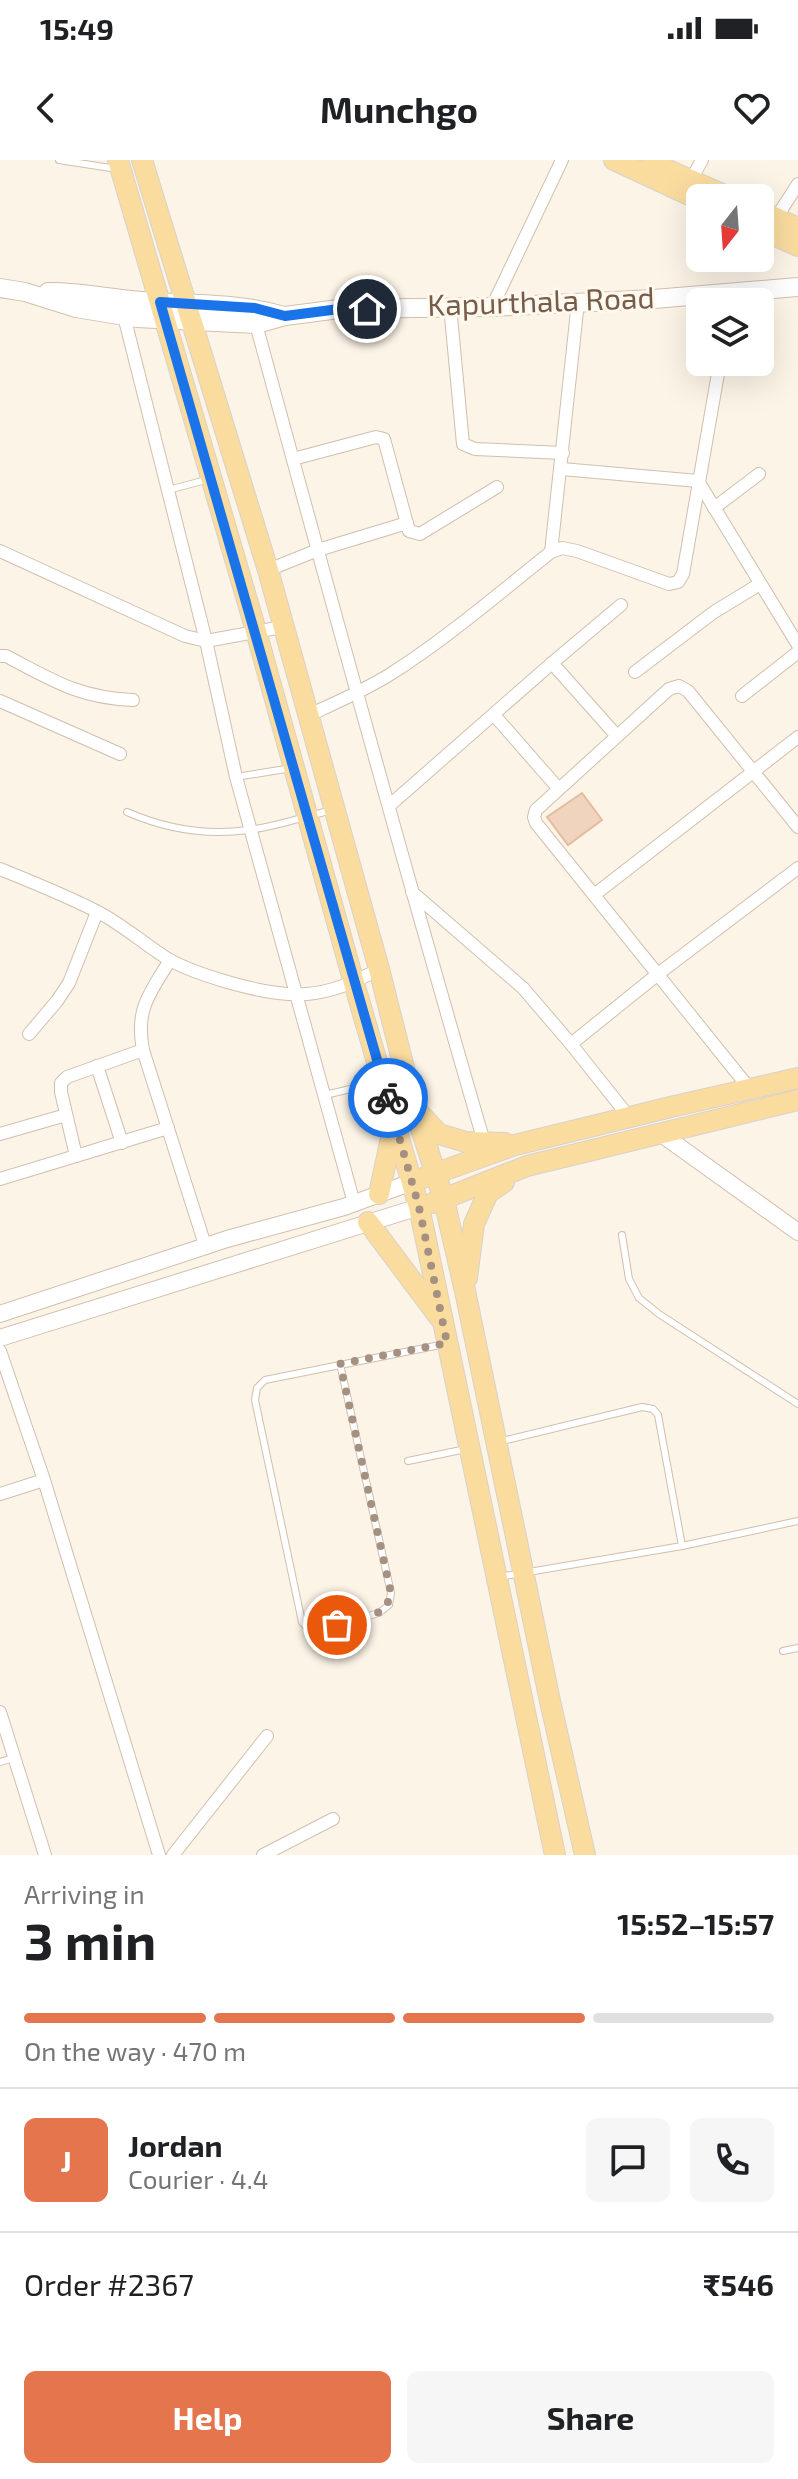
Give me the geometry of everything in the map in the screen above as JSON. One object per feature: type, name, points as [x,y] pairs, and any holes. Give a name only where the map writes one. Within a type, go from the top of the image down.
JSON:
[{"type":"main road","points":[[142,160],[268,570],[379,969],[414,1107],[444,1200],[585,1855]]},
{"type":"main road","points":[[614,160],[686,193]]},
{"type":"main road","points":[[645,160],[700,184]]},
{"type":"main road","points":[[120,164],[419,1207],[555,1855]]},
{"type":"main road","points":[[774,221],[798,228]]},
{"type":"main road","points":[[774,226],[798,246]]},
{"type":"main road","name":"Kapurthala Road","points":[[774,291],[798,287]]},
{"type":"main road","points":[[0,288],[25,292],[76,308],[124,316],[162,311],[255,308],[285,316]]},
{"type":"main road","points":[[25,292],[78,292],[162,311]]},
{"type":"main road","name":"Kapurthala Road","points":[[285,316],[339,309],[686,299]]},
{"type":"main road","points":[[188,312],[256,324],[285,316]]},
{"type":"main road","points":[[412,1182],[523,1143],[798,1078]]},
{"type":"main road","points":[[419,1207],[527,1166],[798,1100]]},
{"type":"main road","points":[[414,1107],[439,1134],[466,1142],[523,1143]]},
{"type":"main road","points":[[379,1194],[395,1122]]},
{"type":"main road","points":[[465,1291],[474,1224],[488,1193],[527,1166]]},
{"type":"main road","points":[[368,1222],[445,1333]]},
{"type":"street","points":[[492,307],[562,160]]},
{"type":"street","points":[[691,180],[702,160]]},
{"type":"street","points":[[774,209],[798,184]]},
{"type":"street","points":[[551,552],[578,302]]},
{"type":"street","points":[[450,306],[461,441],[475,449],[563,453]]},
{"type":"street","points":[[124,316],[206,641],[236,777],[354,1203]]},
{"type":"street","points":[[256,324],[484,1142]]},
{"type":"street","points":[[307,716],[357,693],[430,647],[551,552],[562,548],[669,584],[678,582],[683,574],[717,376]]},
{"type":"street","points":[[293,459],[381,437],[387,443],[409,531],[420,534],[497,487]]},
{"type":"street","points":[[562,469],[698,481]]},
{"type":"street","points":[[714,508],[759,474]]},
{"type":"street","points":[[698,481],[798,645]]},
{"type":"street","points":[[268,570],[318,550],[407,523]]},
{"type":"street","points":[[0,551],[185,636],[206,641],[282,627]]},
{"type":"street","points":[[635,672],[714,612],[760,584]]},
{"type":"street","points":[[390,805],[621,605]]},
{"type":"street","points":[[742,696],[798,652]]},
{"type":"street","points":[[0,656],[6,656],[91,696],[133,700]]},
{"type":"street","points":[[552,663],[616,735]]},
{"type":"street","points":[[749,1088],[534,817],[536,810],[558,788],[616,735],[669,689],[679,686],[688,691],[798,827]]},
{"type":"street","points":[[0,701],[120,754]]},
{"type":"street","points":[[494,715],[558,788]]},
{"type":"street","points":[[594,895],[798,737]]},
{"type":"street","points":[[571,1044],[798,868]]},
{"type":"street","points":[[1,873],[97,912],[170,960],[267,993],[296,996],[318,993],[354,983],[379,969]]},
{"type":"street","points":[[412,892],[523,988],[629,1117]]},
{"type":"street","points":[[29,1034],[69,983],[97,912]]},
{"type":"street","points":[[170,960],[142,1012],[139,1030],[206,1248]]},
{"type":"street","points":[[76,1156],[61,1083],[67,1077],[143,1050]]},
{"type":"street","points":[[97,1066],[122,1143]]},
{"type":"street","points":[[0,1134],[66,1115]]},
{"type":"street","points":[[0,1179],[168,1128]]},
{"type":"street","points":[[660,1133],[798,1232]]},
{"type":"street","points":[[0,1314],[412,1182]]},
{"type":"street","points":[[0,1338],[419,1207]]},
{"type":"street","points":[[0,1351],[44,1480],[159,1855]]},
{"type":"street","points":[[0,1494],[44,1480]]},
{"type":"street","points":[[0,1712],[45,1855]]},
{"type":"street","points":[[173,1855],[267,1736]]},
{"type":"street","points":[[263,1855],[333,1819]]},
{"type":"lane","points":[[59,160],[120,164]]},
{"type":"lane","points":[[168,490],[211,478]]},
{"type":"lane","points":[[236,777],[294,767]]},
{"type":"lane","points":[[127,812],[150,822],[187,831],[215,833],[250,830],[334,810]]},
{"type":"lane","points":[[325,1095],[383,1081]]},
{"type":"lane","points":[[622,1235],[629,1279],[639,1298],[798,1404]]},
{"type":"lane","points":[[340,1364],[391,1593],[389,1605],[379,1613],[317,1630],[308,1629],[302,1622],[255,1400],[257,1388],[265,1380],[340,1364],[445,1333]]},
{"type":"lane","points":[[496,1443],[642,1407],[653,1409],[658,1415],[682,1546]]},
{"type":"lane","points":[[408,1461],[470,1449]]},
{"type":"lane","points":[[497,1578],[682,1546],[798,1521]]},
{"type":"lane","points":[[783,1651],[798,1648]]},
{"type":"lane","points":[[0,1762],[14,1758]]},
{"type":"building","points":[[582,793],[602,820],[568,845],[547,817]]},
{"type":"way so far","points":[[337,1625],[379,1613],[389,1605],[391,1593],[340,1364],[447,1343],[419,1207],[388,1098]]},
{"type":"route","points":[[367,309],[285,316],[255,308],[160,302],[388,1098]]}]
